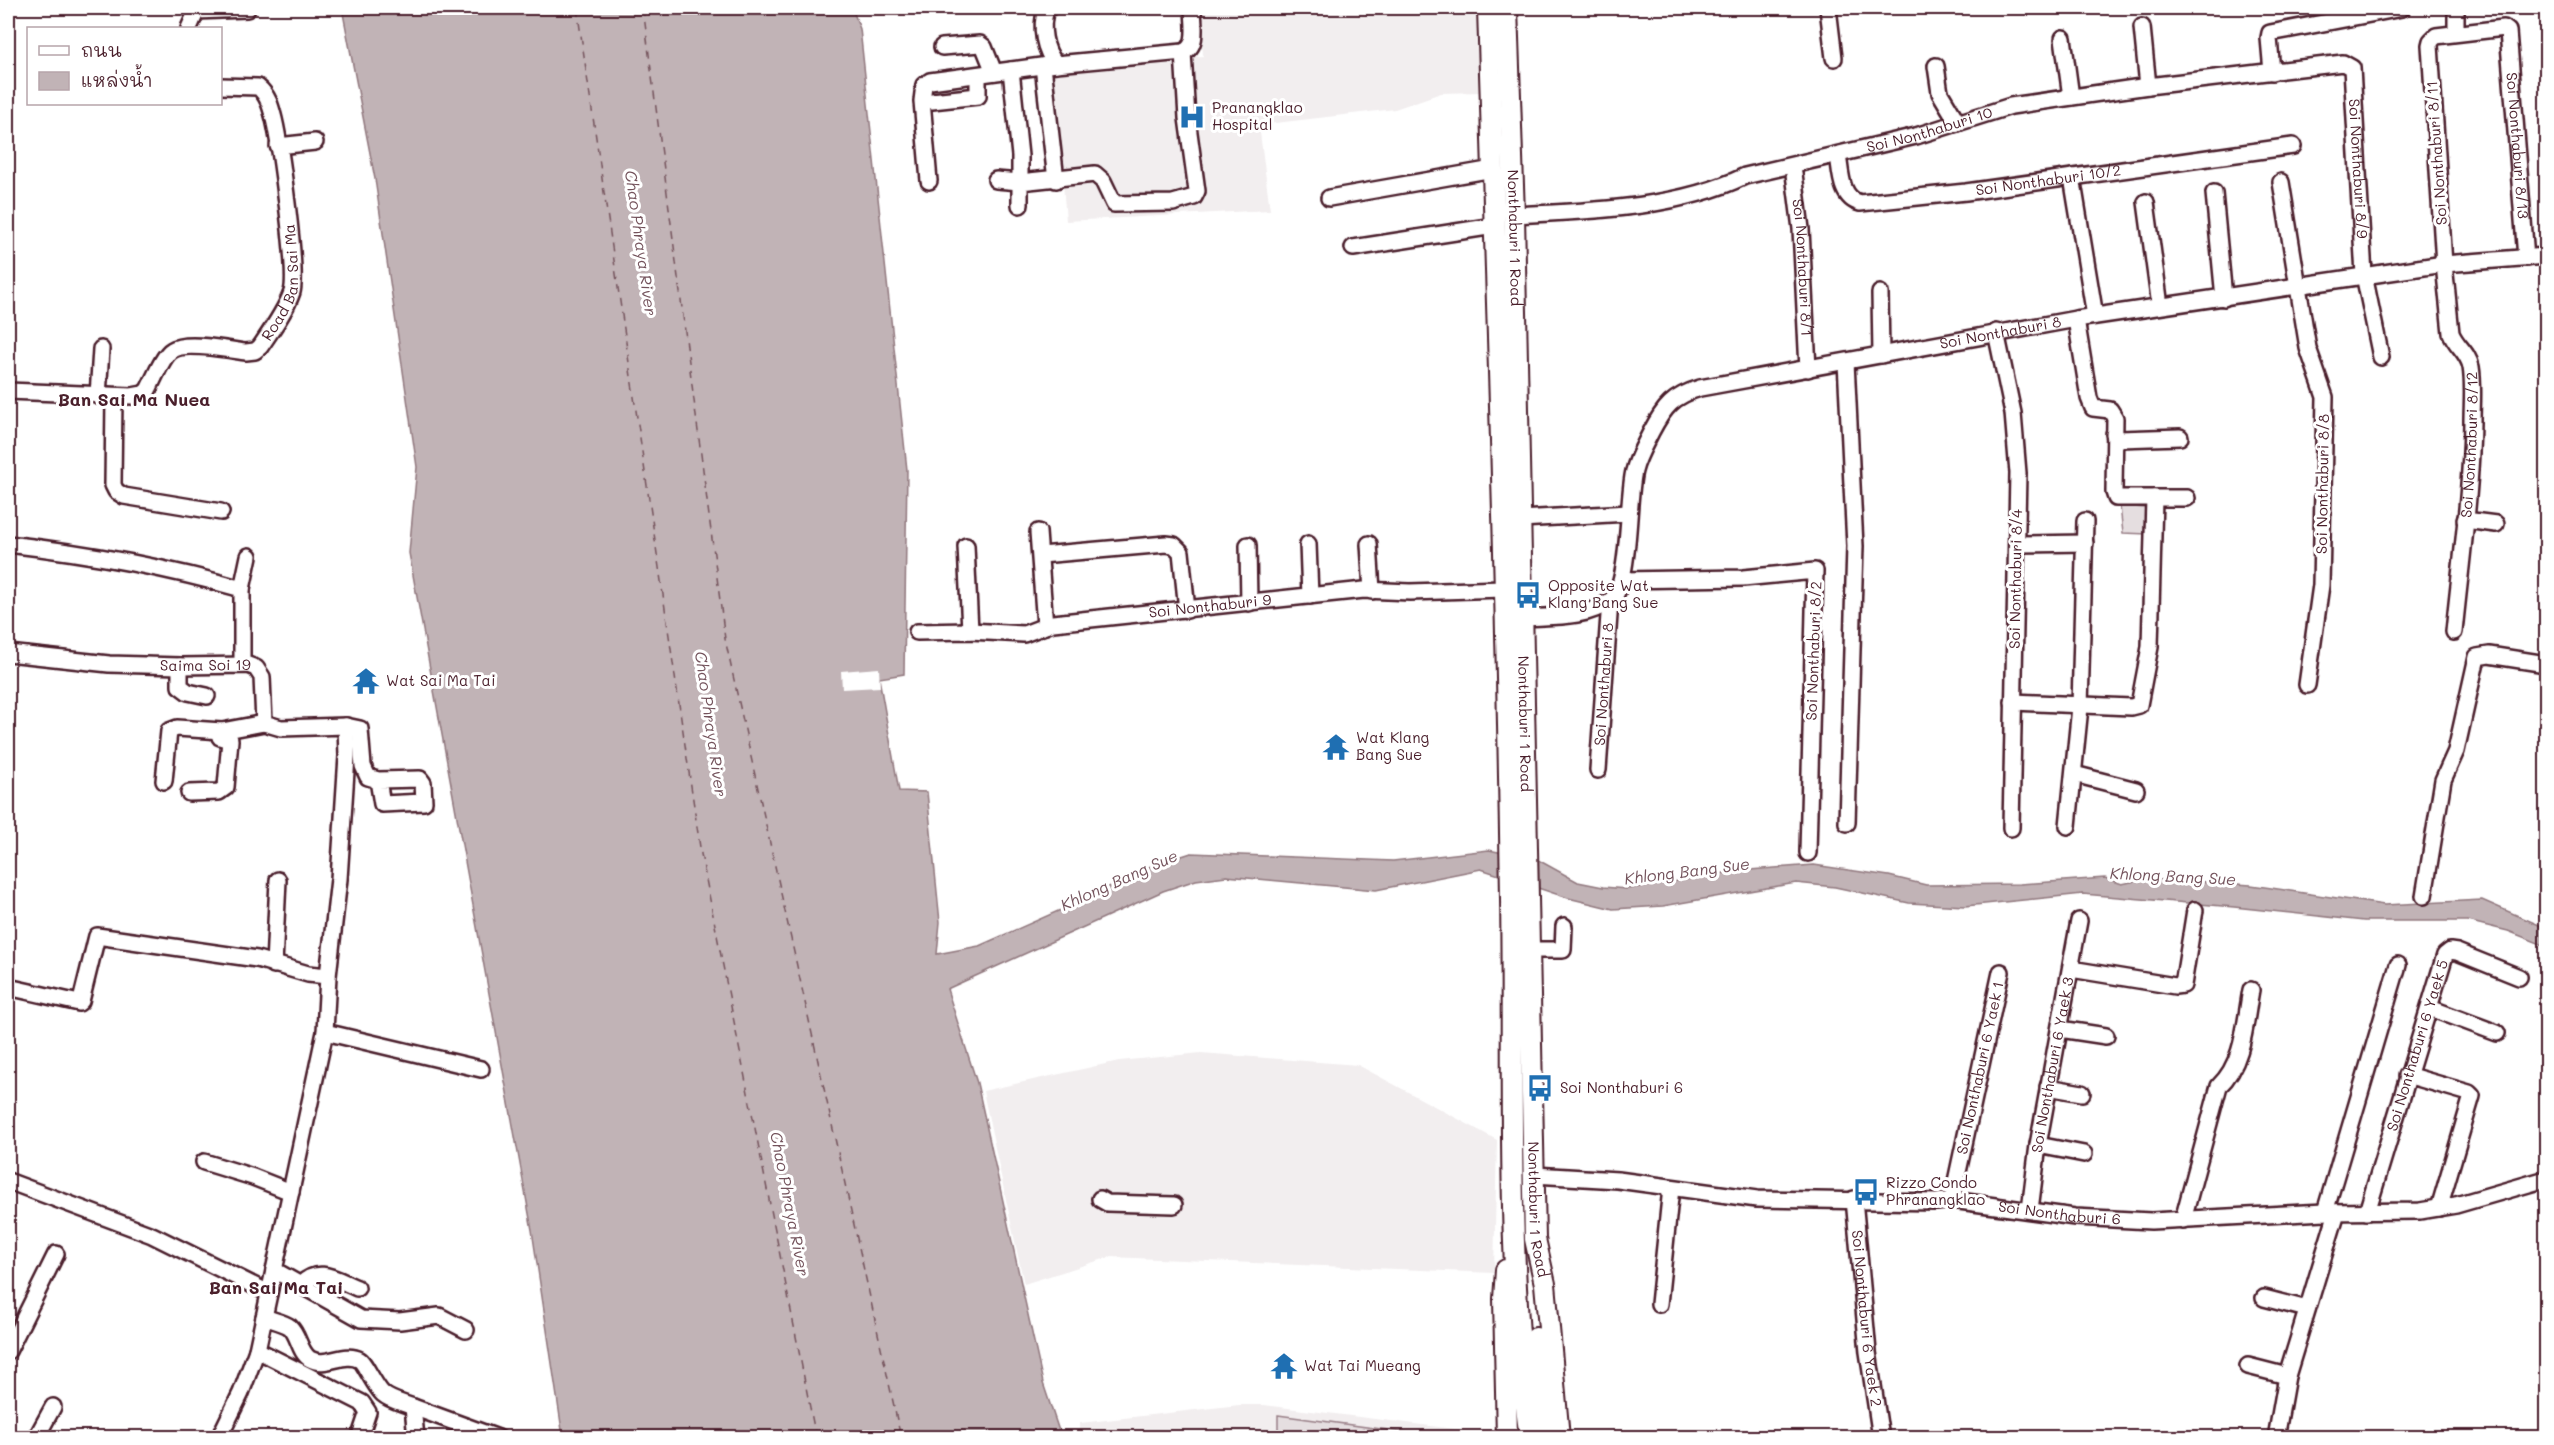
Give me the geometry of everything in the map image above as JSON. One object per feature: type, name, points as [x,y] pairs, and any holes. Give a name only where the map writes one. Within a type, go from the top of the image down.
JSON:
[{"type":"main road","name":"Nonthaburi 1 Road","points":[[1488,8],[1503,589],[1520,903],[1511,1183],[1528,1433]]},
{"type":"main road","name":"Nonthaburi 1 Road","points":[[1508,8],[1522,618],[1518,833]]},
{"type":"main road","name":"Nonthaburi 1 Road","points":[[1520,903],[1529,950],[1535,1239],[1545,1284],[1559,1437]]},
{"type":"main road","points":[[1507,1437],[1504,1299],[1511,1183]]},
{"type":"main road","points":[[1535,1239],[1534,1319],[1545,1437]]},
{"type":"street","points":[[1049,8],[1043,17],[1049,65],[1056,180]]},
{"type":"street","points":[[929,181],[922,101],[924,85],[930,81],[1049,65],[1183,52],[1190,50],[1193,45],[1193,8]]},
{"type":"street","points":[[1828,8],[1834,58]]},
{"type":"street","points":[[2272,72],[2269,38],[2271,33],[2402,8]]},
{"type":"street","points":[[2456,8],[2456,33]]},
{"type":"street","points":[[189,27],[197,10],[247,9]]},
{"type":"street","points":[[2142,27],[2148,86]]},
{"type":"street","name":"Soi Nonthaburi 8/13","points":[[2456,33],[2504,28],[2508,31],[2526,258]]},
{"type":"street","name":"Soi Nonthaburi 8/11","points":[[2444,264],[2431,41],[2436,36],[2456,33]]},
{"type":"street","points":[[2063,38],[2072,97]]},
{"type":"street","points":[[942,47],[980,44],[984,47],[994,72]]},
{"type":"street","points":[[996,180],[1020,182],[1056,180],[1095,174],[1103,181],[1114,204],[1173,203],[1194,197],[1197,191],[1187,118],[1183,52]]},
{"type":"street","name":"Soi Nonthaburi 10","points":[[1514,215],[1591,211],[1698,195],[1718,189],[1744,176],[1916,136],[1998,109],[2148,86],[2348,64]]},
{"type":"street","name":"Soi Nonthaburi 8/9","points":[[2348,64],[2352,68],[2364,275],[2381,357]]},
{"type":"street","points":[[1936,66],[1940,93],[1958,123]]},
{"type":"street","points":[[1011,70],[1020,156],[1020,205]]},
{"type":"street","points":[[932,101],[978,96],[978,75]]},
{"type":"street","name":"Road Ban Sai Ma","points":[[8,391],[114,397],[143,394],[148,390],[173,349],[195,347],[255,351],[266,339],[292,291],[292,259],[274,121],[263,91],[258,87],[222,86]]},
{"type":"street","points":[[278,146],[315,142]]},
{"type":"street","name":"Soi Nonthaburi 10/2","points":[[1838,155],[1846,195],[1858,203],[1966,192],[2293,146]]},
{"type":"street","name":"Soi Nonthaburi 8/1","points":[[1793,166],[1801,229],[1808,369]]},
{"type":"street","points":[[1329,198],[1492,169]]},
{"type":"street","points":[[2072,177],[2095,316]]},
{"type":"street","name":"Soi Nonthaburi 8/8","points":[[2281,182],[2296,286],[2308,348],[2325,397],[2321,585],[2307,685]]},
{"type":"street","points":[[2214,193],[2224,298]]},
{"type":"street","points":[[2146,202],[2160,306]]},
{"type":"street","points":[[1353,248],[1494,226]]},
{"type":"street","name":"Soi Nonthaburi 8","points":[[1522,618],[1583,613],[1601,608],[1616,597],[1622,580],[1634,470],[1661,413],[1683,393],[2076,319],[2444,264],[2547,256]]},
{"type":"street","name":"Soi Nonthaburi 8/12","points":[[2444,264],[2451,333],[2454,342],[2466,353],[2471,366],[2471,455],[2454,632]]},
{"type":"street","points":[[1880,293],[1881,355]]},
{"type":"street","points":[[2076,319],[2089,398],[2093,408],[2110,410],[2114,413],[2116,498],[2187,498]]},
{"type":"street","name":"Soi Nonthaburi 8/4","points":[[1996,333],[2013,412],[2018,473],[2011,828]]},
{"type":"street","points":[[98,396],[101,349]]},
{"type":"street","points":[[1846,362],[1855,546],[1847,823]]},
{"type":"street","points":[[114,397],[113,484],[116,491],[124,496],[221,512]]},
{"type":"street","points":[[2114,434],[2120,439],[2180,437]]},
{"type":"street","points":[[2013,702],[2080,707],[2139,705],[2143,696],[2150,647],[2154,498]]},
{"type":"street","points":[[1520,519],[1629,513]]},
{"type":"street","points":[[2465,520],[2496,524]]},
{"type":"street","points":[[2068,826],[2080,707],[2085,521]]},
{"type":"street","points":[[1038,532],[1045,626]]},
{"type":"street","points":[[2018,544],[2085,543]]},
{"type":"street","points":[[8,544],[83,554],[202,578],[242,589]]},
{"type":"street","points":[[1308,544],[1310,596]]},
{"type":"street","points":[[1369,544],[1372,591]]},
{"type":"street","points":[[1041,555],[1174,545],[1181,552],[1187,610]]},
{"type":"street","points":[[1248,545],[1249,603]]},
{"type":"street","points":[[966,546],[970,631]]},
{"type":"street","points":[[242,665],[242,589],[249,556]]},
{"type":"street","name":"Soi Nonthaburi 8/2","points":[[1622,580],[1743,578],[1815,571],[1817,577],[1808,853]]},
{"type":"street","name":"Soi Nonthaburi 9","points":[[917,632],[970,631],[1024,634],[1053,623],[1310,596],[1372,591],[1503,589]]},
{"type":"street","name":"Soi Nonthaburi 8","points":[[1598,770],[1610,601]]},
{"type":"street","name":"Saima Soi 19","points":[[8,652],[109,664],[242,665],[256,668],[262,676],[264,723]]},
{"type":"street","points":[[2424,896],[2443,780],[2457,751],[2477,657],[2488,655],[2547,664]]},
{"type":"street","points":[[180,666],[180,686],[188,692],[207,696]]},
{"type":"street","points":[[164,781],[169,731],[177,728],[222,731],[264,723],[281,728],[360,729],[363,766],[369,777],[378,780]]},
{"type":"street","points":[[219,1437],[241,1393],[257,1350],[325,1032],[328,976],[339,879],[347,756],[346,729]]},
{"type":"street","points":[[189,793],[219,792],[226,787],[230,740],[220,737],[222,731]]},
{"type":"street","points":[[2074,774],[2136,790]]},
{"type":"street","points":[[274,965],[278,880]]},
{"type":"street","points":[[2072,969],[2183,986],[2196,910]]},
{"type":"street","name":"Soi Nonthaburi 6 Yaek 3","points":[[2030,1210],[2038,1144],[2079,921]]},
{"type":"street","points":[[1529,950],[1563,950],[1564,926]]},
{"type":"street","points":[[8,987],[79,1003],[98,936],[257,959],[308,974],[328,976]]},
{"type":"street","name":"Soi Nonthaburi 6 Yaek 5","points":[[2367,1212],[2445,955],[2450,951],[2519,977]]},
{"type":"street","points":[[2276,1437],[2288,1376],[2398,965]]},
{"type":"street","name":"Soi Nonthaburi 6 Yaek 1","points":[[1952,1200],[2001,972]]},
{"type":"street","points":[[2184,1220],[2219,1086],[2233,1070],[2237,1059],[2251,990]]},
{"type":"street","points":[[2430,1008],[2497,1033]]},
{"type":"street","points":[[2060,1029],[2106,1036]]},
{"type":"street","points":[[325,1032],[481,1069]]},
{"type":"street","points":[[2407,1076],[2469,1093],[2472,1096],[2439,1208]]},
{"type":"street","points":[[2048,1087],[2082,1093]]},
{"type":"street","points":[[2038,1144],[2084,1154]]},
{"type":"street","points":[[204,1162],[291,1192]]},
{"type":"street","name":"Soi Nonthaburi 6","points":[[1534,1175],[1618,1180],[1757,1199],[1936,1202],[1952,1200],[2125,1221],[2411,1211],[2439,1208],[2547,1179]]},
{"type":"street","points":[[8,1181],[143,1231],[269,1293]]},
{"type":"street","points":[[1659,1304],[1671,1188]]},
{"type":"street","points":[[1100,1199],[1107,1203],[1174,1205]]},
{"type":"street","name":"Soi Nonthaburi 6 Yaek 2","points":[[1854,1199],[1868,1352],[1881,1437]]},
{"type":"street","points":[[8,1351],[12,1331],[56,1254]]},
{"type":"street","points":[[274,1270],[361,1319],[400,1321],[439,1316],[465,1330]]},
{"type":"street","points":[[300,1285],[314,1274],[322,1274],[357,1288]]},
{"type":"street","points":[[2264,1298],[2307,1309]]},
{"type":"street","points":[[264,1317],[291,1329],[310,1359],[321,1362],[342,1358],[360,1360],[364,1363],[369,1377],[385,1396],[498,1437]]},
{"type":"street","points":[[257,1350],[362,1403],[369,1412],[361,1432]]},
{"type":"street","points":[[2248,1366],[2288,1376]]},
{"type":"street","points":[[36,1437],[53,1407]]},
{"type":"street","points":[[413,1407],[416,1437]]},
{"type":"shaded area","name":"Pranangklao Hospital","points":[[1200,8],[1479,8],[1482,92],[1441,93],[1395,109],[1259,125],[1270,210],[1066,221],[1054,71],[1203,56]]},
{"type":"shaded area","points":[[2120,506],[2146,508],[2148,534],[2123,533]]},
{"type":"shaded area","points":[[1201,1053],[1358,1065],[1497,1140],[1494,1273],[1110,1257],[1024,1284],[983,1091],[1119,1061]]},
{"type":"shaded area","points":[[1239,1405],[1264,1405],[1502,1435],[1502,1438],[1069,1438],[1069,1435],[1080,1434],[1080,1423]]},
{"type":"shaded area","points":[[1278,1415],[1425,1435],[1425,1437],[1278,1437]]},
{"type":"water","name":"Chao Phraya River","points":[[342,8],[852,8],[860,29],[907,470],[904,674],[879,678],[899,791],[927,792],[940,922],[937,954],[979,946],[1083,900],[1151,866],[1191,853],[1393,861],[1489,850],[1540,861],[1578,882],[1627,889],[1737,871],[1814,865],[1889,876],[1926,885],[2020,884],[2105,878],[2122,884],[2140,880],[2178,880],[2251,885],[2384,905],[2482,900],[2546,928],[2546,946],[2508,931],[2467,921],[2364,921],[2083,894],[1965,906],[1909,903],[1835,887],[1796,883],[1663,906],[1613,909],[1568,898],[1481,869],[1376,890],[1226,876],[1196,880],[1163,891],[947,989],[977,1083],[1043,1383],[1061,1437],[563,1437],[532,1230],[409,553],[417,467],[375,179]]},
{"type":"pier","points":[[879,668],[880,687],[842,689],[841,671]]},
{"type":"ferry route","points":[[577,8],[701,854],[816,1438]]},
{"type":"ferry route","points":[[643,8],[725,639],[901,1438]]},
{"type":"place","name":"Pranangklao Hospital","points":[[1192,117]]},
{"type":"place","name":"Opposite Wat Klang Bang Sue","points":[[1528,595]]},
{"type":"place","name":"Wat Sai Ma Tai","points":[[366,681]]},
{"type":"place","name":"Wat Klang Bang Sue","points":[[1336,747]]},
{"type":"place","name":"Soi Nonthaburi 6","points":[[1540,1088]]},
{"type":"place","name":"Rizzo Condo Phranangklao","points":[[1866,1192]]},
{"type":"place","name":"Wat Tai Mueang","points":[[1284,1366]]},
{"type":"district","name":"Ban Sai Ma Nuea","points":[[134,400]]},
{"type":"district","name":"Ban Sai Ma Tai","points":[[276,1288]]},
{"type":"water label","name":"Khlong Bang Sue","points":[[1687,871]]},
{"type":"water label","name":"Khlong Bang Sue","points":[[2173,876]]},
{"type":"water label","name":"Khlong Bang Sue","points":[[1119,880]]}]
